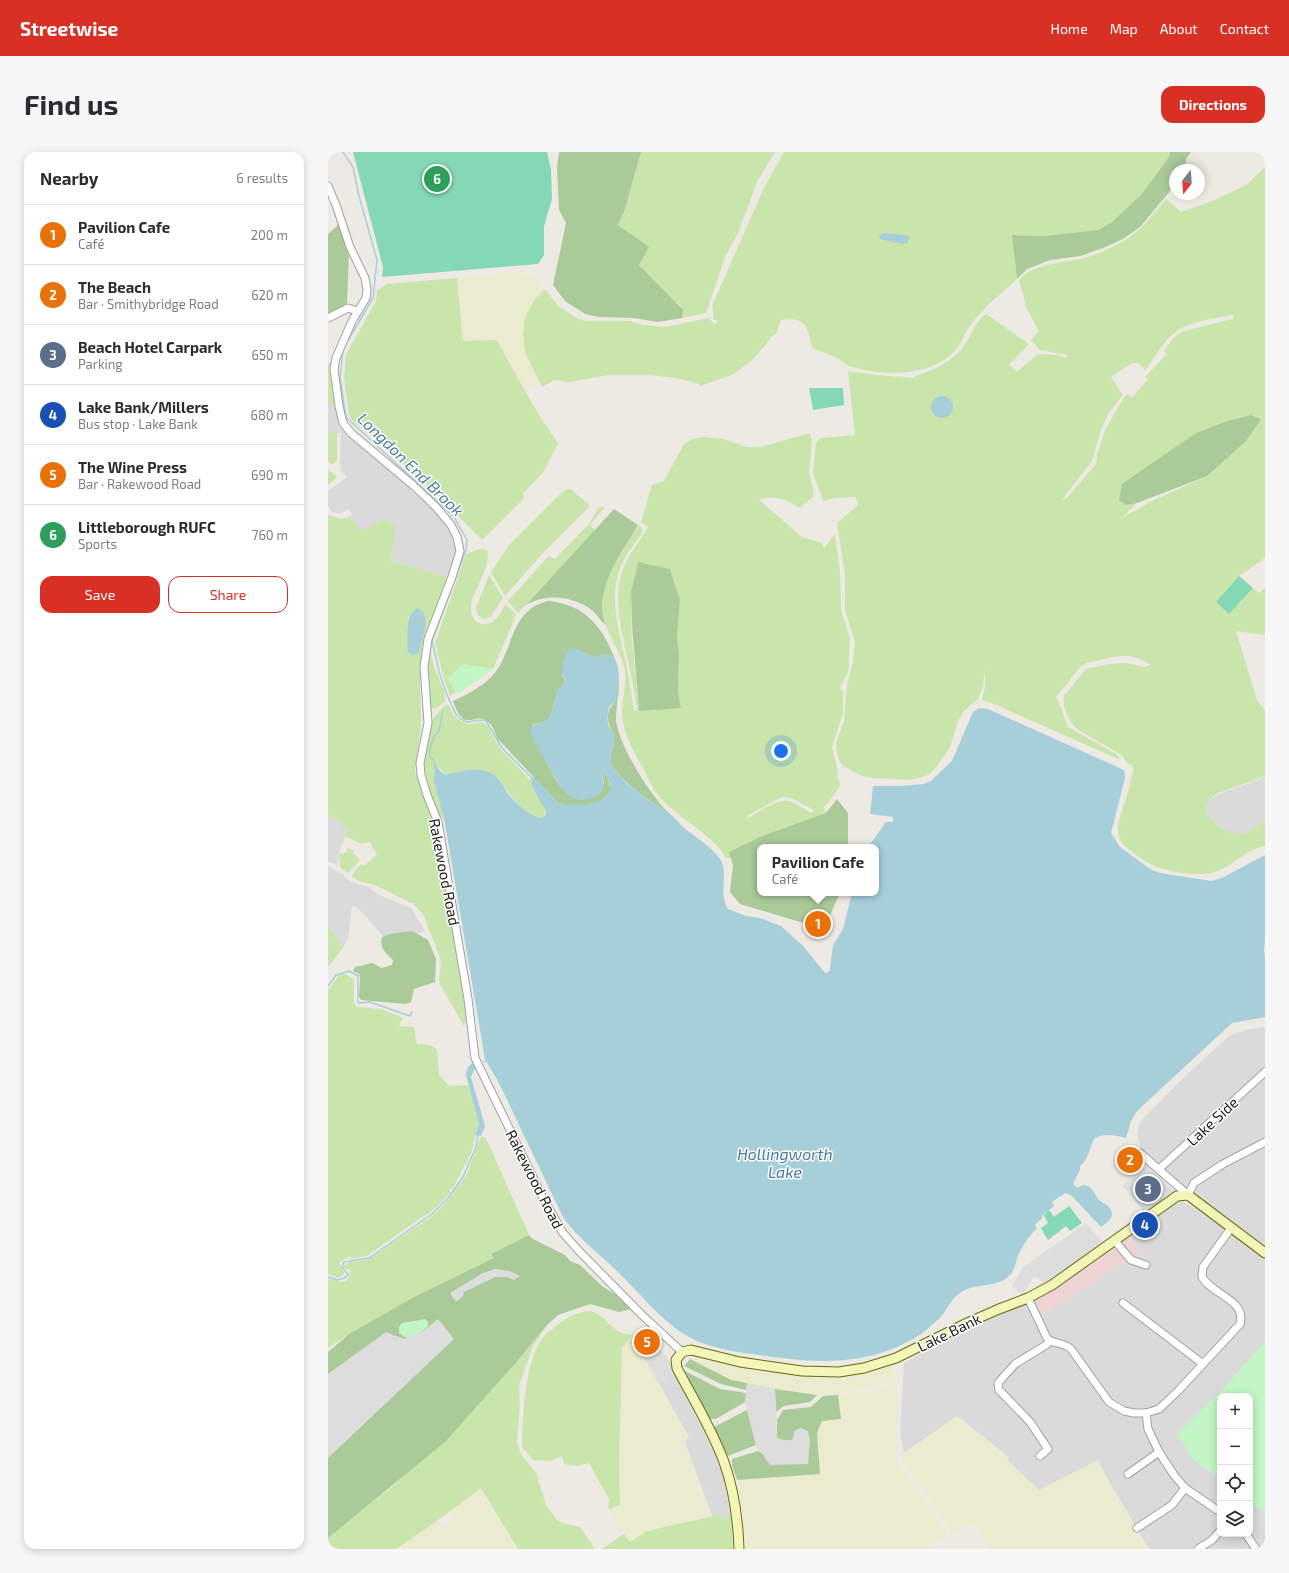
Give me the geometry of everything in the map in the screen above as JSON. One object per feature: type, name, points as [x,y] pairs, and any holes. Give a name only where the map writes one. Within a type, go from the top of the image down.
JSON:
[{"type":"main road","name":"Lake Bank","points":[[682,1352],[690,1350],[740,1362],[802,1371],[839,1372],[864,1368],[896,1358],[967,1323],[1028,1298],[1052,1285],[1115,1241],[1148,1214],[1177,1196],[1188,1194]]},
{"type":"main road","points":[[1188,1194],[1265,1253]]},
{"type":"main road","points":[[682,1352],[676,1360],[677,1368],[724,1461],[730,1481],[735,1503],[738,1549]]},
{"type":"street","name":"Rakewood Road","points":[[328,186],[350,247],[365,278],[366,298],[357,311],[336,358],[334,369],[343,423],[351,433],[414,486],[436,507],[451,525],[458,537],[460,551],[428,638],[424,667],[428,723],[420,763],[421,775],[427,795],[438,822],[468,999],[475,1058],[543,1198],[563,1233],[642,1315],[682,1352]]},
{"type":"street","points":[[328,318],[348,308],[357,311]]},
{"type":"street","name":"Lake Side","points":[[1159,1169],[1265,1072]]},
{"type":"street","points":[[1140,1153],[1188,1194],[1194,1183],[1223,1164],[1265,1142]]},
{"type":"street","points":[[1050,1341],[1063,1343],[1070,1349],[1108,1402],[1124,1411],[1134,1413],[1146,1413],[1159,1409],[1203,1364],[1237,1327],[1241,1320],[1238,1308],[1206,1284],[1202,1277],[1203,1267],[1231,1228]]},
{"type":"street","points":[[1115,1241],[1131,1260],[1146,1264]]},
{"type":"street","points":[[1028,1298],[1050,1341]]},
{"type":"street","points":[[1123,1303],[1203,1364]]},
{"type":"street","points":[[1040,1456],[1048,1449],[1030,1422],[999,1390],[998,1383],[1015,1364],[1050,1341]]},
{"type":"street","points":[[1146,1413],[1148,1430],[1159,1452],[1185,1488],[1217,1510]]},
{"type":"street","points":[[1128,1474],[1159,1452]]},
{"type":"street","points":[[1137,1528],[1172,1505],[1185,1488]]},
{"type":"street","points":[[1198,1549],[1212,1540],[1217,1534]]},
{"type":"street","points":[[1248,1537],[1256,1549]]},
{"type":"shaded area","points":[[336,404],[339,428],[342,428],[409,485],[411,491],[431,507],[455,538],[456,553],[449,577],[391,561],[396,527],[363,531],[349,517],[352,514],[348,509],[340,513],[331,511],[328,506],[328,491],[347,477],[341,471],[340,467],[341,433],[328,433],[328,405]]},
{"type":"shaded area","points":[[1265,777],[1265,823],[1262,822],[1244,835],[1224,831],[1206,813],[1207,803],[1217,795]]},
{"type":"shaded area","points":[[328,815],[341,822],[348,829],[339,853],[338,863],[335,864],[328,862]]},
{"type":"shaded area","points":[[328,866],[342,874],[351,882],[368,887],[379,895],[411,908],[425,931],[417,934],[412,931],[384,937],[357,907],[352,906],[348,937],[343,948],[328,926]]},
{"type":"shaded area","points":[[1265,1027],[1265,1248],[1196,1196],[1196,1188],[1184,1190],[1141,1150],[1137,1133],[1140,1122],[1180,1081],[1229,1036],[1245,1030]]},
{"type":"shaded area","points":[[1147,1165],[1173,1191],[1145,1213],[1123,1186]]},
{"type":"shaded area","points":[[1180,1200],[1193,1207],[1265,1258],[1265,1342],[1226,1386],[1217,1393],[1217,1395],[1177,1434],[1195,1461],[1217,1477],[1217,1537],[1253,1537],[1253,1504],[1265,1514],[1265,1549],[1149,1549],[1108,1480],[1098,1460],[1039,1490],[1007,1460],[1009,1458],[957,1416],[904,1453],[900,1434],[904,1363],[961,1331],[1032,1300],[1040,1315],[1049,1311],[1140,1250],[1129,1235]]},
{"type":"shaded area","points":[[1086,1223],[1102,1242],[1046,1284],[1034,1276],[1022,1295],[1012,1286],[1023,1267]]},
{"type":"shaded area","points":[[1129,1235],[1140,1250],[1062,1304],[1040,1315],[1032,1300]]},
{"type":"shaded area","points":[[495,1269],[510,1271],[520,1276],[514,1280],[507,1277],[495,1277],[464,1292],[463,1296],[456,1302],[450,1293],[483,1273]]},
{"type":"shaded area","points":[[438,1319],[454,1339],[328,1458],[328,1374],[386,1332],[404,1339],[423,1331]]},
{"type":"shaded area","points":[[661,1350],[675,1373],[659,1384],[643,1356],[649,1351],[653,1356]]},
{"type":"shaded area","points":[[675,1373],[713,1450],[723,1474],[731,1515],[721,1518],[719,1515],[712,1516],[685,1442],[688,1437],[659,1384]]},
{"type":"shaded area","points":[[747,1383],[775,1389],[777,1438],[791,1441],[793,1439],[794,1431],[801,1428],[808,1431],[810,1441],[808,1464],[770,1465],[762,1453],[758,1451],[745,1402]]},
{"type":"green space","points":[[353,152],[547,152],[551,170],[552,199],[544,226],[544,255],[538,264],[382,277],[383,267]]},
{"type":"green space","points":[[559,152],[641,152],[624,212],[618,225],[649,247],[639,265],[683,310],[682,318],[657,322],[634,318],[599,317],[585,314],[565,301],[553,285],[566,223],[559,210],[557,168]]},
{"type":"green space","points":[[641,152],[775,152],[758,180],[738,233],[725,257],[706,313],[682,318],[683,310],[639,265],[648,247],[618,225],[624,212]]},
{"type":"green space","points":[[784,152],[1170,152],[1169,157],[1141,195],[1112,222],[1098,230],[1044,236],[1013,235],[1017,279],[980,313],[954,352],[944,360],[932,366],[919,370],[892,373],[865,370],[847,365],[839,359],[812,348],[809,334],[804,325],[796,320],[789,319],[781,320],[776,334],[771,337],[752,360],[734,374],[700,386],[699,384],[676,378],[649,375],[608,375],[570,382],[555,380],[542,387],[525,352],[523,335],[525,318],[534,300],[545,289],[558,306],[575,317],[586,321],[631,321],[642,325],[665,327],[709,318],[714,324],[718,322],[714,319],[712,306],[763,190]]},
{"type":"green space","points":[[1170,152],[1191,152],[1186,159],[1186,164],[1169,164],[1169,192],[1140,227],[1123,239],[1103,248],[1080,256],[1050,260],[1027,269],[1017,279],[1012,235],[1044,236],[1098,230],[1112,222],[1141,195],[1169,157]]},
{"type":"green space","points":[[1265,167],[1265,558],[1239,576],[1216,602],[1229,614],[1253,588],[1259,593],[1265,588],[1265,635],[1236,631],[1257,700],[1265,711],[1265,776],[1216,794],[1207,803],[1206,813],[1222,828],[1230,832],[1244,835],[1262,822],[1265,823],[1265,846],[1245,854],[1221,870],[1191,874],[1157,867],[1148,863],[1122,843],[1118,835],[1118,824],[1133,773],[1133,766],[1126,762],[1123,756],[1077,729],[1067,714],[1064,705],[1064,696],[1086,669],[1108,664],[1125,663],[1145,667],[1151,665],[1135,657],[1120,656],[1086,663],[1081,666],[1056,697],[1068,727],[1116,754],[1120,760],[982,700],[985,687],[985,671],[983,686],[978,699],[964,711],[958,721],[951,744],[945,755],[932,772],[926,776],[910,780],[874,778],[862,776],[842,765],[838,758],[836,743],[844,721],[847,684],[853,663],[855,641],[845,611],[845,575],[837,523],[858,505],[856,497],[834,498],[823,501],[813,473],[816,443],[820,438],[855,435],[848,371],[913,378],[947,362],[963,348],[978,323],[986,314],[1029,344],[1009,365],[1017,372],[1038,354],[1058,355],[1066,358],[1068,355],[1040,350],[1031,340],[1039,331],[1027,309],[1019,280],[1025,275],[1039,268],[1088,257],[1118,244],[1141,228],[1166,199],[1181,212],[1215,200],[1246,185]],"holes":[[[1233,315],[1233,319],[1184,331],[1174,337],[1164,351],[1167,354],[1145,377],[1148,379],[1132,398],[1128,394],[1125,396],[1106,428],[1097,455],[1096,464],[1067,498],[1062,500],[1092,461],[1102,427],[1110,411],[1123,395],[1111,377],[1132,363],[1138,363],[1145,370],[1166,341],[1180,329],[1202,321]],[[1251,415],[1259,418],[1207,476],[1152,501],[1122,518],[1137,503],[1126,505],[1174,449],[1196,433],[1227,421]]]},
{"type":"green space","points":[[339,221],[349,252],[347,303],[342,308],[328,315],[328,234],[337,226]]},
{"type":"green space","points":[[516,272],[527,275],[538,281],[545,289],[534,300],[525,353],[538,380],[524,390],[497,340],[463,342],[457,278]]},
{"type":"green space","points":[[457,278],[463,341],[497,340],[534,406],[558,443],[544,471],[523,494],[524,498],[482,540],[425,483],[353,421],[349,415],[344,377],[346,355],[376,301],[377,291],[387,284]]},
{"type":"green space","points":[[332,361],[332,391],[336,404],[328,405],[328,364]]},
{"type":"green space","points":[[809,388],[843,388],[844,405],[813,410]]},
{"type":"green space","points":[[1251,415],[1261,419],[1246,441],[1207,476],[1137,503],[1126,505],[1119,500],[1122,484],[1196,433],[1227,421]]},
{"type":"green space","points":[[328,433],[337,433],[337,460],[333,464],[328,462]]},
{"type":"green space","points":[[810,433],[812,443],[809,472],[814,493],[813,497],[800,508],[790,502],[776,498],[759,500],[802,537],[822,543],[824,548],[835,534],[840,571],[841,610],[850,639],[848,672],[840,688],[843,690],[843,713],[832,747],[837,767],[838,779],[841,784],[823,808],[827,813],[762,836],[730,852],[731,858],[726,858],[711,840],[675,812],[658,795],[651,785],[632,748],[624,728],[622,712],[625,684],[624,667],[621,657],[605,623],[602,604],[603,592],[609,574],[638,525],[643,531],[622,563],[615,593],[616,618],[628,673],[634,711],[637,711],[632,677],[620,623],[618,605],[619,588],[624,566],[648,527],[641,522],[652,485],[664,481],[684,444],[693,439],[704,437],[723,439],[747,447],[761,447]],"holes":[[[638,562],[670,569],[680,599],[677,637],[679,655],[678,692],[681,708],[639,710],[633,655],[631,616],[634,579]],[[782,797],[791,798],[814,810],[811,813],[792,802],[780,801],[746,819],[748,815]]]},
{"type":"green space","points":[[328,469],[337,477],[328,485]]},
{"type":"green space","points":[[571,489],[590,506],[543,553],[505,596],[491,572],[510,544],[563,491]]},
{"type":"green space","points":[[599,507],[605,507],[591,524],[595,530],[518,613],[508,601],[549,556],[555,559],[589,524]]},
{"type":"green space","points":[[614,509],[638,525],[620,554],[606,585],[602,607],[605,625],[593,611],[569,599],[543,599],[526,605]]},
{"type":"green space","points":[[328,515],[341,519],[349,517],[363,531],[384,518],[396,527],[391,561],[449,577],[424,642],[420,683],[421,724],[415,771],[433,824],[466,1008],[466,1021],[464,1026],[440,984],[440,957],[423,914],[414,903],[411,903],[375,885],[359,881],[352,877],[354,872],[361,864],[364,866],[377,855],[370,842],[361,844],[345,836],[348,829],[343,828],[341,822],[328,815]],"holes":[[[409,616],[420,645],[419,653],[414,655],[407,651],[407,629]]]},
{"type":"green space","points":[[480,549],[487,550],[488,558],[472,602],[471,610],[473,617],[481,624],[490,623],[497,618],[506,604],[516,615],[493,669],[463,665],[448,678],[456,692],[450,696],[435,643],[466,554]]},
{"type":"green space","points":[[638,562],[670,569],[680,600],[677,637],[679,655],[678,692],[681,708],[639,711],[632,626],[631,592]]},
{"type":"green space","points":[[489,575],[503,598],[490,617],[484,619],[478,615],[476,608]]},
{"type":"green space","points":[[1239,576],[1253,588],[1229,614],[1216,602]]},
{"type":"green space","points":[[548,601],[573,607],[592,620],[606,639],[616,662],[612,656],[603,654],[595,658],[585,653],[562,674],[565,682],[557,695],[549,718],[542,723],[532,726],[545,759],[559,784],[567,793],[576,798],[586,799],[592,797],[602,790],[604,782],[601,771],[607,777],[611,789],[607,795],[602,800],[587,805],[571,806],[557,802],[497,738],[490,723],[478,718],[466,720],[462,718],[453,701],[475,690],[494,674],[501,664],[519,622],[526,613],[535,606]]},
{"type":"green space","points":[[429,646],[434,666],[445,694],[445,702],[434,709],[430,707],[427,672]]},
{"type":"green space","points":[[463,664],[493,669],[459,693],[456,692],[448,678]]},
{"type":"green space","points":[[619,679],[616,718],[622,741],[646,784],[663,808],[671,815],[629,784],[615,770],[611,763],[614,742],[608,721],[608,714],[617,697]]},
{"type":"green space","points":[[448,704],[453,714],[460,721],[469,724],[481,722],[487,725],[499,747],[530,780],[546,811],[544,817],[536,817],[528,814],[492,775],[485,771],[460,771],[445,775],[433,760],[435,767],[435,781],[444,818],[438,818],[424,779],[423,762],[430,723],[440,710]]},
{"type":"green space","points":[[837,799],[848,813],[848,844],[757,844],[757,896],[839,896],[827,922],[817,915],[810,925],[740,904],[730,892],[733,865],[729,852],[762,836],[826,813]]},
{"type":"green space","points":[[348,848],[354,851],[353,853],[360,860],[348,873],[340,867],[339,853],[344,854]]},
{"type":"green space","points":[[328,926],[343,948],[328,967]]},
{"type":"green space","points":[[412,931],[428,940],[436,959],[435,982],[414,989],[411,1002],[406,1004],[361,1000],[359,997],[360,977],[359,974],[353,971],[355,967],[372,963],[382,968],[392,965],[393,960],[382,947],[382,937],[390,934]]},
{"type":"green space","points":[[343,973],[354,980],[354,1003],[357,1007],[381,1009],[403,1018],[399,1026],[414,1027],[417,1044],[425,1044],[434,1047],[437,1051],[439,1075],[449,1086],[468,1085],[479,1126],[475,1135],[472,1151],[452,1190],[450,1188],[449,1190],[451,1192],[448,1196],[428,1214],[367,1256],[351,1259],[350,1256],[339,1263],[345,1274],[338,1278],[328,1274],[328,990],[339,975]]},
{"type":"green space","points":[[481,1136],[486,1138],[529,1235],[491,1254],[494,1258],[368,1323],[328,1348],[328,1279],[342,1282],[347,1280],[351,1270],[344,1268],[344,1265],[350,1262],[367,1260],[431,1217],[445,1204],[466,1176]]},
{"type":"green space","points":[[1069,1206],[1082,1223],[1070,1231],[1066,1226],[1048,1240],[1041,1228],[1048,1223],[1044,1215],[1049,1210],[1054,1217]]},
{"type":"green space","points":[[529,1235],[531,1238],[565,1255],[570,1261],[580,1265],[602,1286],[616,1295],[631,1309],[619,1312],[590,1304],[558,1315],[548,1324],[513,1366],[445,1442],[328,1538],[328,1352],[349,1334],[414,1297],[494,1258],[491,1254]]},
{"type":"green space","points":[[590,1311],[596,1313],[618,1331],[632,1335],[622,1348],[619,1464],[620,1504],[609,1510],[608,1504],[610,1501],[589,1463],[577,1466],[564,1464],[562,1456],[551,1461],[533,1460],[522,1447],[526,1387],[529,1371],[539,1343],[547,1333],[563,1321],[575,1314]]},
{"type":"green space","points":[[425,1319],[428,1322],[428,1326],[418,1334],[408,1338],[399,1333],[399,1327],[402,1323]]},
{"type":"green space","points":[[548,1324],[533,1346],[519,1386],[520,1407],[517,1442],[521,1454],[536,1473],[546,1505],[557,1520],[562,1523],[580,1527],[595,1549],[518,1549],[481,1488],[396,1549],[328,1549],[328,1538],[393,1486],[513,1366]]},
{"type":"green space","points":[[632,1335],[689,1437],[685,1442],[712,1516],[647,1531],[630,1543],[609,1510],[620,1504],[619,1464],[622,1347]]},
{"type":"green space","points":[[1265,1342],[1265,1514],[1253,1504],[1253,1393],[1219,1393]]},
{"type":"green space","points":[[696,1357],[744,1366],[849,1375],[870,1371],[893,1364],[896,1381],[867,1389],[817,1395],[775,1389],[731,1380],[690,1359]]},
{"type":"green space","points":[[690,1359],[731,1380],[747,1383],[746,1390],[721,1384],[684,1366]]},
{"type":"green space","points":[[685,1371],[720,1389],[746,1393],[745,1402],[716,1419],[710,1419]]},
{"type":"green space","points":[[898,1383],[896,1436],[899,1464],[947,1533],[946,1536],[921,1549],[745,1549],[744,1523],[737,1480],[820,1474],[817,1433],[822,1421],[841,1419],[838,1395],[866,1392]]},
{"type":"green space","points":[[775,1389],[817,1395],[810,1402],[784,1406],[776,1412]]},
{"type":"green space","points":[[838,1395],[841,1419],[822,1421],[817,1433],[820,1474],[737,1480],[732,1465],[732,1459],[758,1451],[762,1453],[770,1465],[793,1439],[787,1441],[777,1438],[777,1420],[783,1410],[811,1407],[823,1396]]},
{"type":"green space","points":[[1217,1395],[1217,1477],[1195,1461],[1177,1434]]},
{"type":"green space","points":[[747,1410],[756,1445],[728,1456],[714,1427]]},
{"type":"green space","points":[[957,1416],[1009,1457],[1007,1460],[1039,1490],[1098,1460],[1108,1480],[1149,1549],[989,1549],[975,1523],[953,1533],[901,1459],[913,1447]]},
{"type":"green space","points":[[481,1488],[518,1549],[396,1549],[438,1520],[444,1528],[455,1520],[450,1511]]},
{"type":"green space","points":[[719,1515],[721,1518],[731,1515],[733,1549],[602,1549],[624,1534],[630,1542],[647,1531]]},
{"type":"water","points":[[883,233],[906,235],[909,237],[908,243],[902,244],[880,239],[879,236]]},
{"type":"water","points":[[942,396],[950,399],[953,407],[950,415],[942,418],[934,415],[931,407],[934,399]]},
{"type":"water","points":[[417,608],[422,611],[426,621],[419,653],[414,655],[407,651],[408,622],[413,612]]},
{"type":"water","name":"Hollingworth Lake","points":[[573,649],[579,650],[595,658],[607,654],[612,656],[616,661],[619,674],[617,700],[610,706],[608,711],[608,722],[614,735],[611,762],[620,777],[636,791],[671,815],[716,854],[723,865],[723,891],[725,903],[728,909],[746,916],[760,918],[781,926],[803,946],[825,973],[829,972],[833,945],[843,929],[851,896],[879,896],[879,844],[870,844],[886,822],[893,822],[893,817],[870,814],[873,786],[901,786],[924,784],[931,781],[952,761],[973,712],[979,708],[988,709],[1124,770],[1124,782],[1111,833],[1120,847],[1150,869],[1160,873],[1212,881],[1224,877],[1265,855],[1265,1017],[1232,1023],[1137,1111],[1131,1121],[1126,1138],[1103,1135],[1095,1138],[1085,1160],[1080,1166],[1080,1170],[1073,1184],[1077,1188],[1083,1185],[1089,1186],[1099,1200],[1111,1209],[1112,1215],[1108,1222],[1101,1227],[1071,1195],[1065,1193],[1052,1202],[1054,1206],[1043,1215],[1035,1225],[1037,1228],[1022,1248],[1010,1275],[999,1282],[972,1288],[960,1293],[952,1300],[941,1317],[921,1334],[899,1346],[876,1355],[829,1361],[781,1358],[732,1351],[704,1344],[689,1337],[679,1331],[660,1315],[617,1271],[581,1239],[563,1217],[498,1081],[485,1059],[444,818],[434,781],[435,770],[433,759],[440,771],[445,775],[470,770],[485,771],[494,775],[509,795],[524,809],[532,815],[541,818],[546,815],[546,811],[532,785],[531,777],[535,778],[557,802],[564,804],[582,805],[592,803],[601,800],[607,795],[610,789],[609,781],[601,772],[603,788],[602,791],[596,796],[588,799],[578,799],[572,798],[567,794],[530,733],[532,726],[543,723],[551,715],[557,692],[565,682],[562,670],[566,651]]},
{"type":"water","points":[[473,1062],[476,1068],[471,1077],[485,1126],[481,1136],[475,1135],[479,1125],[466,1075],[468,1067]]},
{"type":"waterway","name":"Longdon End Brook","points":[[343,152],[353,167],[359,196],[377,260],[373,298],[343,349],[340,378],[346,417],[454,517],[467,540],[466,550],[432,641],[440,675],[456,714],[467,722],[481,720],[486,721],[502,748],[531,777]]},
{"type":"waterway","points":[[433,760],[430,757],[430,747],[439,731],[443,710]]},
{"type":"waterway","points":[[328,986],[336,975],[349,971],[358,976],[358,1003],[370,1002],[410,1016],[412,1012]]},
{"type":"waterway","points":[[328,1277],[337,1280],[345,1278],[348,1274],[342,1267],[344,1262],[369,1258],[432,1214],[449,1197],[463,1177],[476,1147],[478,1135]]},
{"type":"place","name":"Littleborough RUFC","points":[[437,179]]},
{"type":"place","name":"Pavilion Cafe","points":[[818,924]]},
{"type":"place","name":"The Beach","points":[[1130,1160]]},
{"type":"place","name":"Beach Hotel Carpark","points":[[1148,1189]]},
{"type":"place","name":"Lake Bank/Millers","points":[[1145,1225]]},
{"type":"place","name":"The Wine Press","points":[[647,1342]]}]
